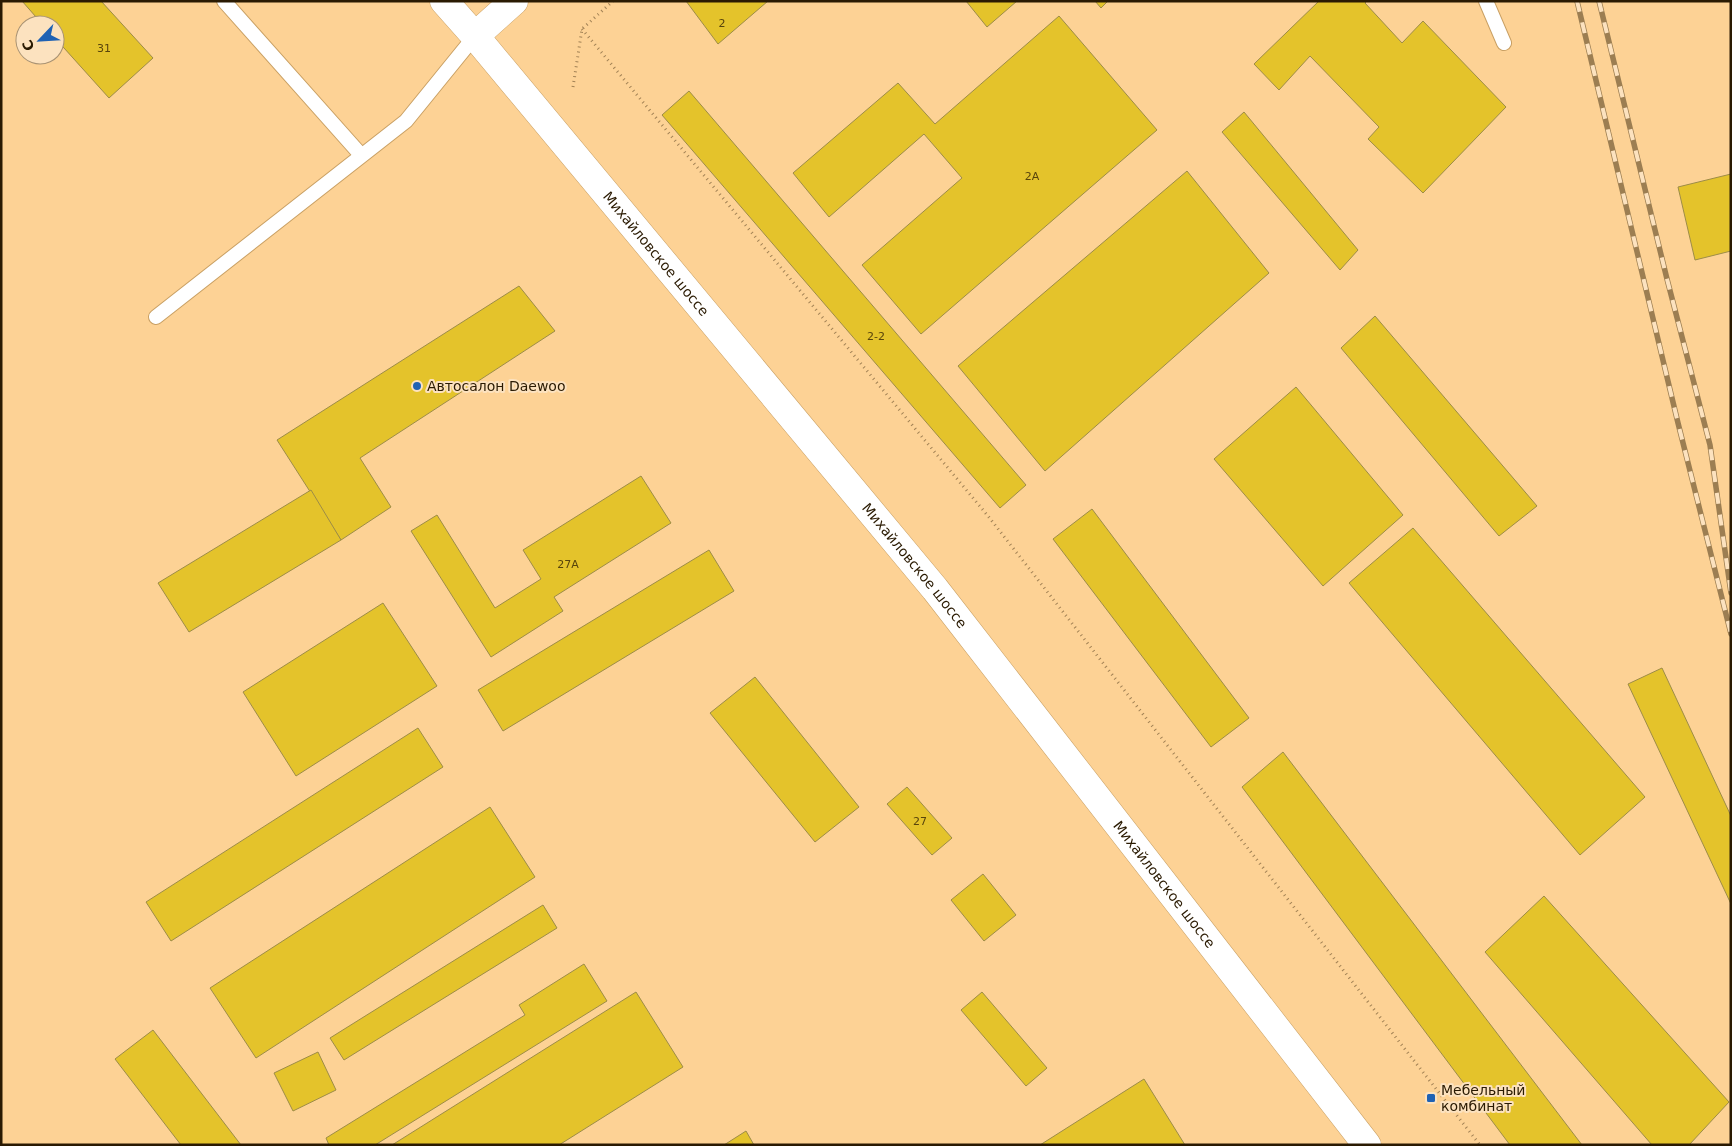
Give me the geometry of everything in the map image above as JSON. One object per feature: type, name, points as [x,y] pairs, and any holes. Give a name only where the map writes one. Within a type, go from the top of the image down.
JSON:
[{"type":"main road","name":"Михайловское шоссе","points":[[444,1],[935,589],[1367,1145]]},
{"type":"main road","points":[[475,36],[514,1]]},
{"type":"lane","points":[[224,1],[361,155]]},
{"type":"lane","points":[[1486,1],[1504,43]]},
{"type":"lane","points":[[156,317],[361,155],[406,122],[475,36]]},
{"type":"path","points":[[573,87],[582,29],[613,1]]},
{"type":"path","points":[[582,29],[988,516],[1480,1145]]},
{"type":"building","points":[[22,1],[101,1],[153,58],[109,98],[65,49],[65,15],[34,15]]},
{"type":"building","points":[[686,1],[768,1],[718,44]]},
{"type":"building","points":[[966,1],[1017,1],[987,27]]},
{"type":"building","points":[[1095,1],[1108,1],[1101,8]]},
{"type":"building","points":[[1319,1],[1367,1],[1365,3],[1402,43],[1423,21],[1506,107],[1423,193],[1368,139],[1379,127],[1310,56],[1279,90],[1254,64]]},
{"type":"building","points":[[1059,16],[1157,130],[921,334],[862,265],[962,178],[924,134],[829,217],[793,173],[898,83],[935,124]]},
{"type":"building","points":[[689,91],[1026,485],[1000,508],[662,115]]},
{"type":"building","points":[[1244,112],[1358,250],[1340,270],[1222,132]]},
{"type":"building","points":[[1187,171],[1269,273],[1045,471],[958,366]]},
{"type":"building","points":[[1731,174],[1731,251],[1695,260],[1678,187]]},
{"type":"building","name":"Автосалон Daewoo","points":[[519,286],[555,331],[360,458],[391,507],[341,540],[277,440]]},
{"type":"building","points":[[1375,316],[1537,506],[1499,536],[1341,348]]},
{"type":"building","points":[[1296,387],[1403,515],[1323,586],[1214,459]]},
{"type":"building","points":[[641,476],[671,523],[554,597],[563,611],[491,657],[411,531],[437,515],[495,608],[541,579],[523,550]]},
{"type":"building","points":[[311,490],[341,540],[189,632],[158,583]]},
{"type":"building","points":[[1092,509],[1249,718],[1211,747],[1053,539]]},
{"type":"building","points":[[1413,528],[1645,797],[1580,855],[1349,583]]},
{"type":"building","points":[[709,550],[734,591],[503,731],[478,690]]},
{"type":"building","points":[[383,603],[437,686],[296,776],[243,692]]},
{"type":"building","points":[[1662,668],[1731,816],[1731,904],[1628,684]]},
{"type":"building","points":[[755,677],[859,807],[815,842],[710,713]]},
{"type":"building","points":[[418,728],[443,767],[171,941],[146,902]]},
{"type":"building","points":[[1283,752],[1582,1145],[1510,1145],[1242,787]]},
{"type":"building","points":[[907,787],[952,838],[932,855],[887,804]]},
{"type":"building","points":[[490,807],[535,877],[256,1058],[210,988]]},
{"type":"building","points":[[983,874],[1016,915],[984,941],[951,900]]},
{"type":"building","points":[[1544,896],[1729,1102],[1689,1145],[1652,1145],[1485,952]]},
{"type":"building","points":[[543,905],[557,928],[344,1060],[330,1038]]},
{"type":"building","points":[[584,964],[607,1001],[375,1145],[329,1145],[326,1138],[525,1015],[519,1005]]},
{"type":"building","points":[[636,992],[683,1067],[559,1145],[392,1145]]},
{"type":"building","points":[[982,992],[1047,1068],[1026,1086],[961,1010]]},
{"type":"building","points":[[153,1030],[241,1145],[181,1145],[115,1059]]},
{"type":"building","points":[[318,1052],[336,1090],[293,1111],[274,1073]]},
{"type":"building","points":[[1144,1079],[1185,1145],[1040,1145]]},
{"type":"building","points":[[746,1131],[754,1145],[724,1145]]},
{"type":"railway","points":[[1577,1],[1678,423],[1731,634]]},
{"type":"railway","points":[[1599,1],[1710,445],[1731,593]]},
{"type":"place","name":"Автосалон Daewoo","points":[[417,386]]},
{"type":"place","name":"Мебельный комбинат","points":[[1431,1098]]}]
